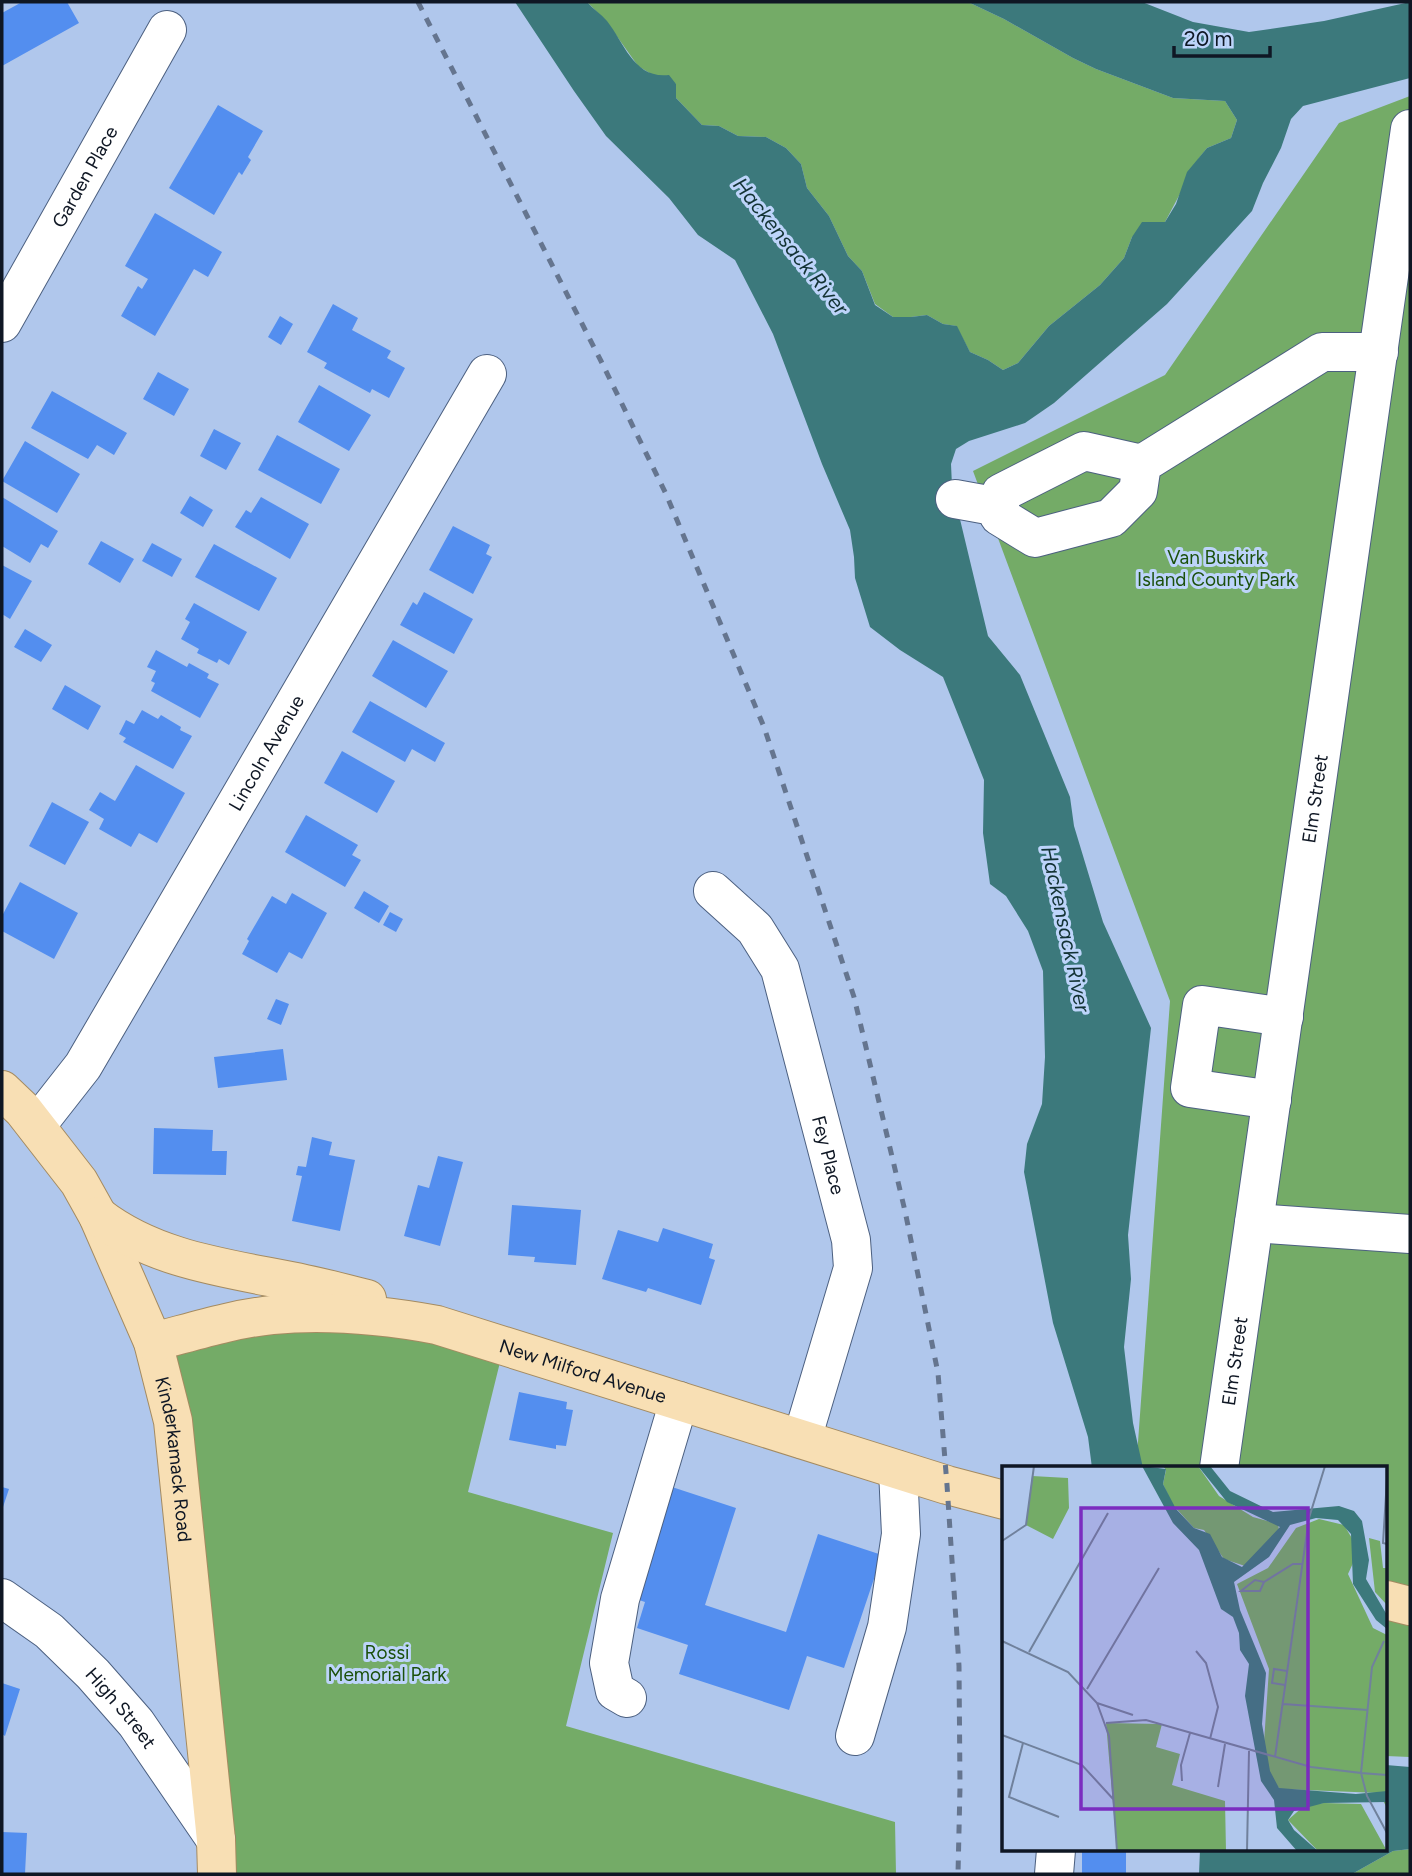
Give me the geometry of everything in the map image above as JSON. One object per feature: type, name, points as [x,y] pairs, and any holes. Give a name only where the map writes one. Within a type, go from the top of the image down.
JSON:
[{"type":"main road","name":"Kinderkamack Road","points":[[2,1090],[36,1126],[79,1182],[98,1216],[153,1342],[173,1421],[216,1857]]},
{"type":"main road","points":[[98,1216],[131,1238],[170,1254],[238,1272],[305,1284],[406,1308],[437,1325]]},
{"type":"main road","name":"New Milford Avenue","points":[[153,1342],[272,1315],[377,1315],[437,1325],[898,1470],[1002,1499]]},
{"type":"main road","points":[[1388,1600],[1410,1606]]},
{"type":"street","name":"Garden Place","points":[[2,323],[167,30]]},
{"type":"street","name":"Elm Street","points":[[1219,1466],[1410,129]]},
{"type":"street","points":[[1142,464],[1138,491],[1111,517],[1035,538],[999,516],[1001,492],[1084,452],[1142,464],[1322,352],[1379,352]]},
{"type":"street","name":"Lincoln Avenue","points":[[36,1126],[83,1066],[487,374]]},
{"type":"street","points":[[955,499],[999,507]]},
{"type":"street","name":"Fey Place","points":[[713,891],[755,929],[780,969],[851,1240],[853,1268],[802,1440]]},
{"type":"street","points":[[1272,1100],[1190,1088],[1202,1005],[1284,1017]]},
{"type":"street","points":[[1254,1223],[1410,1234]]},
{"type":"street","points":[[627,1698],[615,1691],[609,1663],[620,1599],[679,1401]]},
{"type":"street","points":[[855,1736],[887,1627],[901,1534],[898,1470]]},
{"type":"street","name":"High Street","points":[[2,1598],[49,1631],[136,1723],[216,1857]]},
{"type":"street","points":[[1054,1874],[1056,1852]]},
{"type":"green space","points":[[587,2],[968,2],[1096,69],[1173,98],[1225,101],[1237,120],[1231,138],[1207,148],[1199,158],[1165,222],[1132,237],[1124,258],[1100,285],[1049,326],[1018,363],[1003,370],[970,352],[956,326],[943,324],[927,315],[893,317],[875,304],[862,271],[848,256],[829,216],[807,188],[801,164],[786,148],[766,137],[738,136],[719,126],[702,125],[676,98],[676,84],[656,77],[638,66],[606,21]]},
{"type":"green space","name":"Van Buskirk Island County Park","points":[[1410,96],[1410,1757],[1388,1756],[1388,1466],[1139,1466],[1137,1456],[1170,1001],[973,471],[1165,375],[1339,123]]},
{"type":"green space","name":"Rossi Memorial Park","points":[[228,1323],[504,1346],[468,1492],[613,1533],[566,1726],[895,1822],[896,1874],[217,1874],[153,1342]]},
{"type":"green space","points":[[1410,1849],[1410,1874],[1352,1874],[1393,1851]]},
{"type":"water","name":"Hackensack River","points":[[515,2],[587,2],[607,21],[639,66],[657,75],[669,75],[676,84],[676,98],[702,125],[719,126],[738,136],[766,137],[786,148],[801,164],[807,188],[829,216],[848,256],[862,271],[875,305],[893,317],[927,315],[943,324],[957,326],[970,352],[1003,370],[1018,363],[1049,326],[1100,285],[1124,258],[1132,237],[1142,222],[1165,222],[1176,204],[1187,172],[1207,148],[1231,138],[1237,120],[1225,101],[1173,98],[1096,69],[968,2],[1142,2],[1193,22],[1249,32],[1324,21],[1410,2],[1410,78],[1303,106],[1291,119],[1281,148],[1252,211],[1167,304],[1054,403],[1025,423],[969,441],[956,449],[951,464],[952,486],[988,636],[1020,675],[1070,797],[1074,826],[1103,922],[1151,1028],[1128,1235],[1131,1279],[1124,1347],[1133,1423],[1143,1466],[1092,1466],[1088,1437],[1053,1323],[1024,1172],[1027,1144],[1042,1104],[1045,1057],[1043,971],[1028,931],[1006,896],[990,884],[983,833],[984,780],[943,677],[870,627],[855,578],[850,530],[773,334],[735,260],[698,235],[669,198],[606,136]]},
{"type":"water","points":[[1388,1765],[1410,1767],[1410,1849],[1393,1851],[1352,1874],[1199,1874],[1200,1852],[1388,1852]]},
{"type":"building","points":[[22,2],[67,2],[79,23],[2,66],[2,13]]},
{"type":"building","points":[[218,105],[263,131],[248,157],[251,160],[242,175],[239,172],[214,215],[169,188]]},
{"type":"building","points":[[155,213],[222,252],[208,277],[194,269],[155,336],[121,316],[138,286],[142,289],[148,279],[125,266]]},
{"type":"building","points":[[333,304],[358,318],[352,330],[391,351],[387,358],[405,368],[389,398],[372,389],[370,393],[324,368],[327,363],[307,352]]},
{"type":"building","points":[[280,316],[293,324],[281,345],[268,337]]},
{"type":"building","points":[[158,372],[189,389],[174,416],[143,399]]},
{"type":"building","points":[[319,385],[371,415],[349,451],[298,422]]},
{"type":"building","points":[[52,391],[127,433],[114,455],[97,445],[88,459],[31,428]]},
{"type":"building","points":[[214,429],[241,443],[226,470],[200,456]]},
{"type":"building","points":[[277,435],[340,469],[321,504],[258,470]]},
{"type":"building","points":[[25,441],[80,474],[57,513],[2,481]]},
{"type":"building","points":[[190,496],[213,510],[203,527],[180,513]]},
{"type":"building","points":[[2,497],[58,531],[48,548],[41,544],[30,563],[2,546]]},
{"type":"building","points":[[261,497],[309,524],[290,559],[235,527],[246,510],[251,513]]},
{"type":"building","points":[[453,526],[490,545],[486,554],[492,557],[473,594],[429,570]]},
{"type":"building","points":[[101,541],[134,559],[120,583],[88,564]]},
{"type":"building","points":[[152,543],[182,559],[172,577],[142,561]]},
{"type":"building","points":[[214,544],[277,578],[259,611],[195,577]]},
{"type":"building","points":[[2,565],[32,581],[10,619],[2,614]]},
{"type":"building","points":[[424,592],[473,619],[454,654],[400,625],[413,602],[417,605]]},
{"type":"building","points":[[194,603],[247,632],[229,665],[219,659],[217,663],[197,653],[199,649],[181,639],[190,622],[185,619]]},
{"type":"building","points":[[25,629],[52,645],[41,662],[14,647]]},
{"type":"building","points":[[393,640],[448,671],[426,708],[372,676]]},
{"type":"building","points":[[156,650],[187,667],[189,663],[209,674],[207,678],[219,684],[200,718],[151,691],[155,683],[151,681],[156,671],[147,667]]},
{"type":"building","points":[[65,685],[101,706],[88,730],[52,709]]},
{"type":"building","points":[[370,701],[445,743],[435,762],[412,749],[405,762],[352,732]]},
{"type":"building","points":[[142,710],[158,719],[161,715],[192,736],[173,769],[123,742],[126,738],[119,734],[126,720],[134,724]]},
{"type":"building","points":[[342,751],[395,781],[377,813],[324,783]]},
{"type":"building","points":[[136,765],[185,793],[157,843],[139,833],[131,847],[99,829],[104,819],[89,810],[100,792],[115,801]]},
{"type":"building","points":[[52,802],[89,822],[65,865],[29,846]]},
{"type":"building","points":[[306,815],[358,845],[352,855],[361,860],[345,887],[285,852]]},
{"type":"building","points":[[20,882],[78,913],[54,959],[2,931],[2,916]]},
{"type":"building","points":[[364,891],[389,906],[379,923],[354,908]]},
{"type":"building","points":[[292,893],[327,913],[302,959],[289,952],[277,973],[242,954],[249,941],[247,939],[272,896],[286,904]]},
{"type":"building","points":[[390,912],[403,919],[396,932],[383,925]]},
{"type":"building","points":[[276,999],[289,1004],[281,1025],[267,1019]]},
{"type":"building","points":[[283,1049],[287,1080],[218,1088],[214,1057]]},
{"type":"building","points":[[154,1128],[213,1130],[212,1151],[227,1151],[226,1175],[153,1174]]},
{"type":"building","points":[[312,1137],[332,1142],[329,1155],[355,1160],[340,1231],[292,1221],[302,1176],[296,1175],[298,1166],[306,1167]]},
{"type":"building","points":[[438,1156],[463,1162],[440,1246],[404,1236],[418,1185],[429,1188]]},
{"type":"building","points":[[512,1205],[581,1210],[576,1265],[534,1262],[535,1257],[508,1255]]},
{"type":"building","points":[[663,1228],[713,1244],[709,1258],[715,1260],[701,1305],[648,1288],[646,1292],[602,1279],[618,1230],[658,1242]]},
{"type":"building","points":[[519,1392],[567,1402],[566,1409],[573,1410],[566,1446],[556,1445],[556,1449],[509,1440]]},
{"type":"building","points":[[2,1487],[9,1489],[2,1510]]},
{"type":"building","points":[[672,1487],[736,1508],[705,1605],[786,1632],[818,1534],[882,1555],[844,1668],[807,1656],[789,1710],[679,1674],[688,1645],[637,1628],[645,1602],[636,1599]]},
{"type":"building","points":[[2,1683],[20,1689],[5,1736],[2,1734]]},
{"type":"building","points":[[2,1832],[27,1833],[25,1874],[2,1874]]},
{"type":"building","points":[[1082,1852],[1126,1852],[1126,1874],[1082,1874]]},
{"type":"railway","points":[[418,2],[666,494],[764,727],[854,997],[905,1211],[938,1373],[959,1666],[958,1874]]}]
